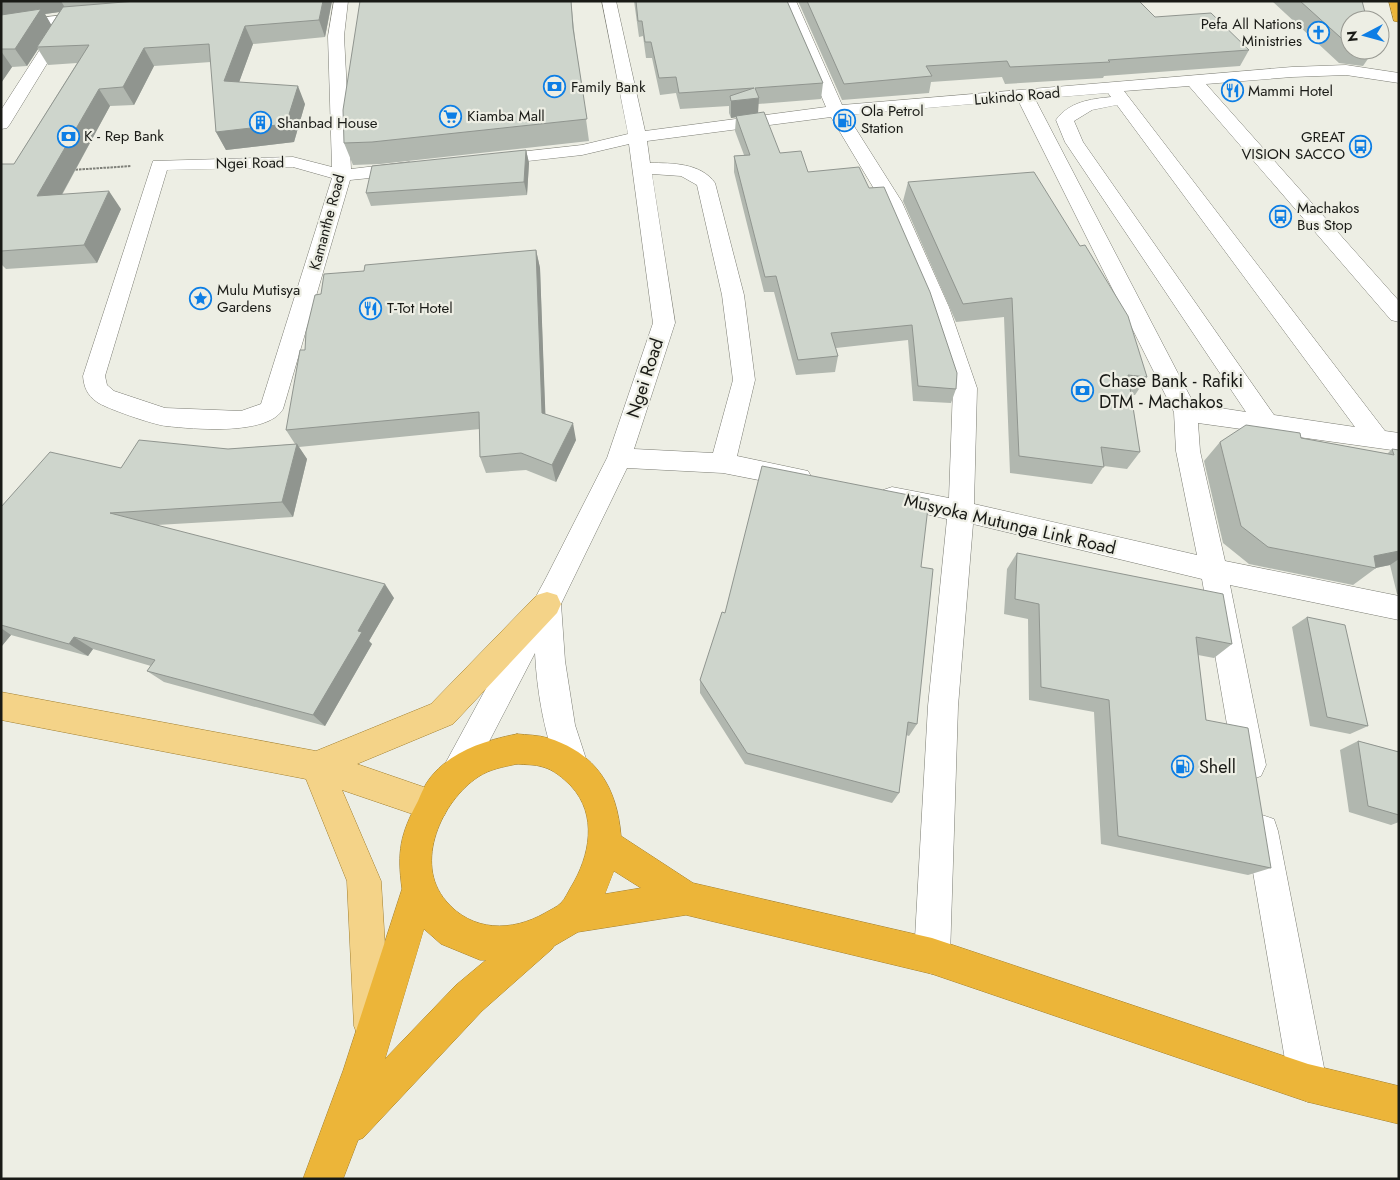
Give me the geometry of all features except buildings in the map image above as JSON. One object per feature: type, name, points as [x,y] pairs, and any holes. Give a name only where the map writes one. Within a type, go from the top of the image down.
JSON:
[{"type":"highway","points":[[1396,1],[1399,18]]},
{"type":"highway","points":[[342,1131],[469,998],[560,924],[595,880],[604,845],[603,814],[592,786],[572,765],[546,752],[517,749],[492,754],[468,765],[441,789],[419,832],[415,860],[419,889],[433,913],[453,932],[480,942],[514,943],[560,924],[686,898]]},
{"type":"highway","points":[[604,845],[686,898],[932,956],[1308,1083],[1399,1105]]},
{"type":"highway","points":[[323,1179],[373,1042],[419,889]]},
{"type":"main road","points":[[316,766],[442,714],[547,604]]},
{"type":"main road","points":[[1,706],[316,766],[433,805]]},
{"type":"main road","points":[[316,766],[364,881],[373,1042]]},
{"type":"street","name":"Kamanthe Road","points":[[159,165],[94,376],[96,388],[106,397],[164,417],[241,420],[255,417],[271,409],[276,398],[342,175],[336,36],[341,1]]},
{"type":"street","name":"Ngei Road","points":[[455,776],[547,604],[619,458],[664,323],[637,137],[609,1]]},
{"type":"street","points":[[788,1],[836,111],[892,202],[938,307],[965,388],[961,511],[943,706],[932,956]]},
{"type":"street","points":[[1,27],[67,18],[105,16]]},
{"type":"street","points":[[1,124],[67,18]]},
{"type":"street","name":"Lukindo Road","points":[[637,137],[836,111],[1024,95],[1117,94],[1193,80],[1346,70],[1399,78]]},
{"type":"street","points":[[1193,80],[1399,315]]},
{"type":"street","points":[[1266,423],[1074,142],[1065,120],[1073,110],[1094,104],[1117,94],[1247,264],[1387,439]]},
{"type":"street","points":[[1024,95],[1186,412],[1188,452],[1214,570],[1308,1083]]},
{"type":"street","points":[[476,161],[582,150],[637,137]]},
{"type":"street","name":"Ngei Road","points":[[159,165],[293,162],[342,175],[428,166]]},
{"type":"street","points":[[641,168],[688,171],[699,175],[706,183],[733,295],[744,380],[724,463]]},
{"type":"street","points":[[1186,412],[1387,439]]},
{"type":"street","points":[[619,458],[724,463],[818,482]]},
{"type":"street","name":"Musyoka Mutunga Link Road","points":[[866,492],[961,511],[1214,570],[1399,608]]},
{"type":"street","name":"Ngei Road","points":[[547,604],[550,661],[560,724],[572,765]]},
{"type":"path","points":[[68,170],[159,165]]},
{"type":"place","name":"Pefa All Nations Ministries","points":[[1318,33]]},
{"type":"place","name":"Family Bank","points":[[555,87]]},
{"type":"place","name":"Mammi Hotel","points":[[1232,91]]},
{"type":"place","name":"Kiamba Mall","points":[[451,116]]},
{"type":"place","name":"Ola Petrol Station","points":[[845,120]]},
{"type":"place","name":"Shanbad House","points":[[261,123]]},
{"type":"place","name":"K - Rep Bank","points":[[68,136]]},
{"type":"place","name":"GREAT VISION SACCO","points":[[1361,146]]},
{"type":"place","name":"Machakos Bus Stop","points":[[1281,217]]},
{"type":"place","name":"Mulu Mutisya Gardens","points":[[201,299]]},
{"type":"place","name":"T-Tot Hotel","points":[[371,308]]},
{"type":"place","name":"Chase Bank - Rafiki DTM - Machakos","points":[[1083,391]]},
{"type":"place","name":"Shell","points":[[1183,767]]}]
